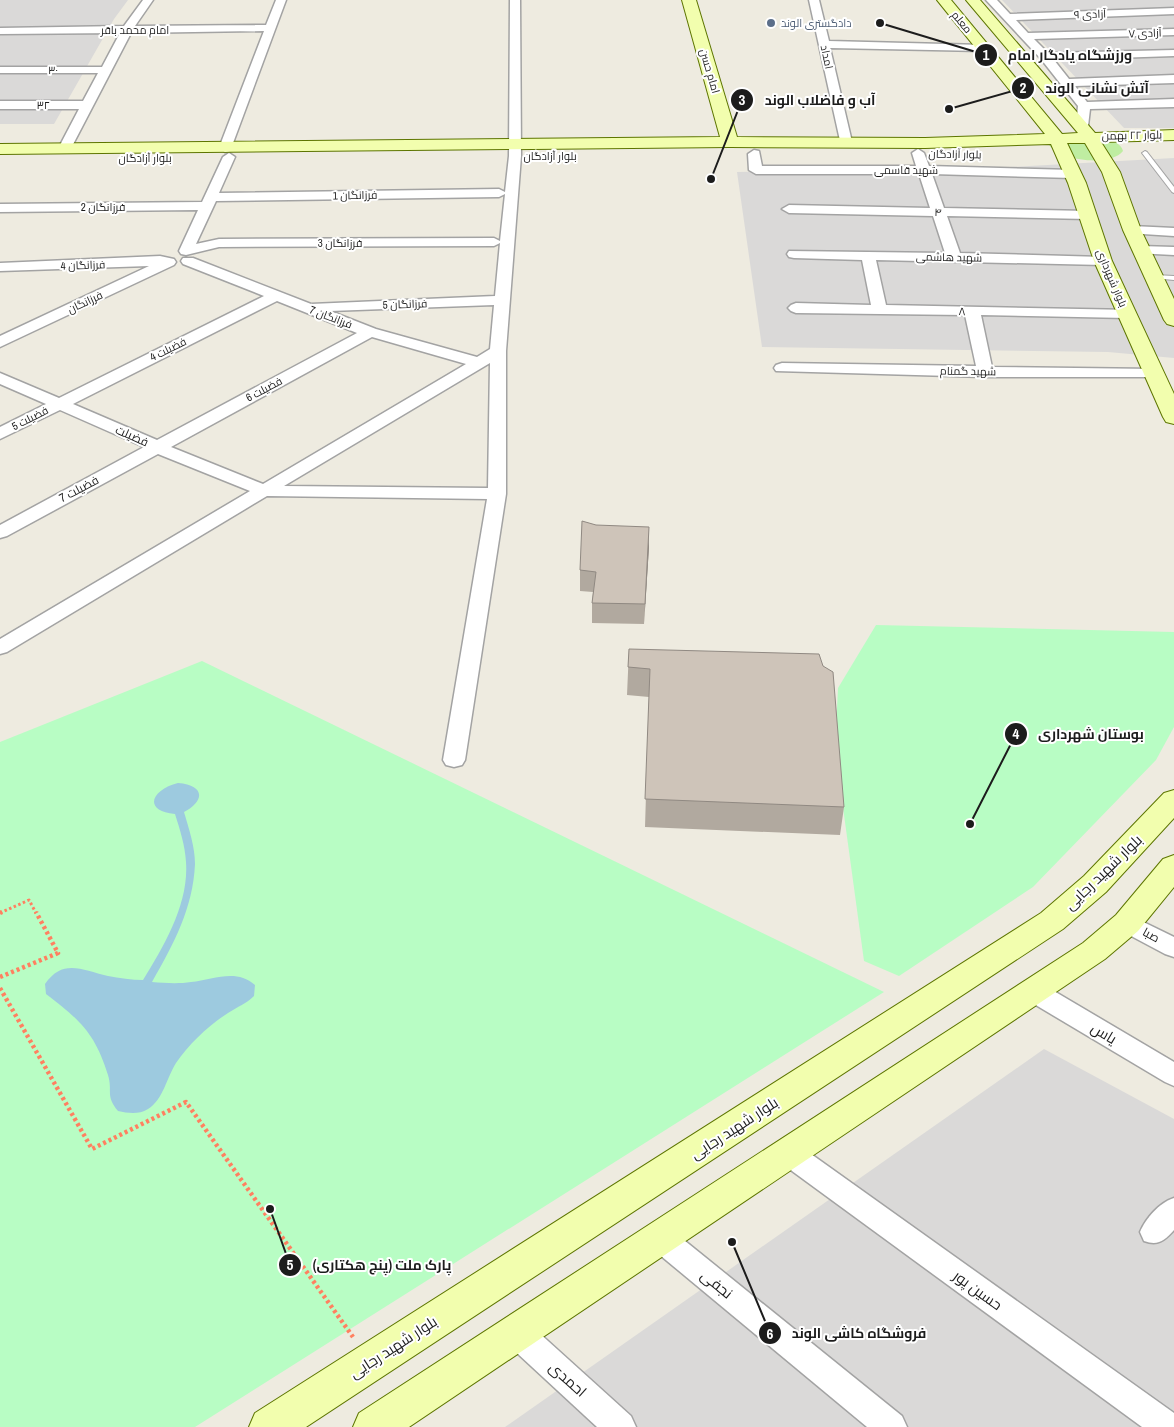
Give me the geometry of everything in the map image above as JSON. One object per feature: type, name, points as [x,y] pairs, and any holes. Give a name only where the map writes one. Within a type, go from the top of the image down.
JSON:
[{"type":"street","points":[[64,149],[127,30],[148,0]]},
{"type":"street","points":[[187,256],[227,152],[269,28],[281,0]]},
{"type":"street","points":[[454,760],[497,494],[498,351],[515,150],[515,0]]},
{"type":"street","name":"امام حسن","points":[[689,0],[730,142]]},
{"type":"street","name":"امداد","points":[[814,0],[846,142]]},
{"type":"street","name":"معلم","points":[[944,0],[1056,137]]},
{"type":"street","points":[[973,0],[1086,131],[1115,154],[1111,172],[1140,250],[1155,277],[1174,320]]},
{"type":"street","points":[[991,0],[1045,57],[1084,106],[1086,131]]},
{"type":"street","name":"آزادی ۹","points":[[1007,17],[1174,11]]},
{"type":"street","name":"امام محمد باقر","points":[[0,31],[269,28]]},
{"type":"street","name":"آزادی ۷","points":[[1026,36],[1174,32]]},
{"type":"street","points":[[824,44],[983,48]]},
{"type":"street","points":[[1045,57],[1174,53]]},
{"type":"street","name":"۳۰","points":[[0,70],[106,70]]},
{"type":"street","points":[[1066,83],[1174,79]]},
{"type":"street","points":[[1084,106],[1174,104]]},
{"type":"street","name":"۳۲","points":[[0,105],[86,105]]},
{"type":"street","name":"بلوار آزادگان","points":[[515,150],[730,142],[925,143],[1056,137],[1086,131]]},
{"type":"street","name":"بلوار ۲۲ بهمن","points":[[1086,131],[1174,135]]},
{"type":"street","name":"بلوار شهرداری","points":[[1056,137],[1051,156],[1073,174],[1103,261],[1174,417]]},
{"type":"street","name":"بلوار آزادگان","points":[[0,149],[227,152]]},
{"type":"street","name":"بلوار آزادگان","points":[[0,158],[227,152],[515,150],[1051,156],[1115,154]]},
{"type":"street","name":"بلوار ۲۲ بهمن","points":[[1115,154],[1164,153]]},
{"type":"street","name":"شهید قاسمی","points":[[754,154],[756,170],[924,170],[1073,174]]},
{"type":"street","points":[[918,154],[954,258]]},
{"type":"street","name":"فرزانگان 1","points":[[209,201],[499,192]]},
{"type":"street","name":"فرزانگان 2","points":[[0,208],[209,201]]},
{"type":"street","name":"۴","points":[[789,209],[1088,215]]},
{"type":"street","points":[[1132,230],[1174,232]]},
{"type":"street","name":"فرزانگان 3","points":[[167,260],[168,254],[176,252],[187,256],[218,243],[494,242]]},
{"type":"street","points":[[1140,250],[1174,252]]},
{"type":"street","name":"شهید هاشمی","points":[[794,254],[1103,261]]},
{"type":"street","name":"فرزانگان 7","points":[[187,256],[276,296],[370,332],[478,362]]},
{"type":"street","points":[[868,256],[879,308]]},
{"type":"street","name":"فرزانگان 4","points":[[2,268],[167,260]]},
{"type":"street","name":"فرزانگان","points":[[0,342],[167,260]]},
{"type":"street","name":"فضیلت 4","points":[[60,403],[276,296]]},
{"type":"street","name":"فرزانگان 5","points":[[308,308],[502,300]]},
{"type":"street","name":"۸","points":[[796,308],[1127,313]]},
{"type":"street","points":[[972,311],[986,372]]},
{"type":"street","name":"فضیلت 6","points":[[158,447],[370,332]]},
{"type":"street","points":[[0,648],[498,351]]},
{"type":"street","name":"شهید گمنام","points":[[782,368],[1155,374]]},
{"type":"street","name":"فضیلت","points":[[0,378],[265,491]]},
{"type":"street","name":"فضیلت 5","points":[[0,434],[60,403]]},
{"type":"street","name":"فضیلت 7","points":[[0,532],[158,447]]},
{"type":"street","points":[[265,491],[497,494]]},
{"type":"street","name":"بلوار شهید رجایی","points":[[270,1427],[1052,921],[1095,884],[1174,800]]},
{"type":"street","points":[[383,1425],[516,1332],[1094,951],[1127,923],[1174,866]]},
{"type":"street","name":"صبا","points":[[1127,923],[1174,948]]},
{"type":"street","name":"یاس","points":[[1033,991],[1174,1075]]},
{"type":"street","name":"حسین پور","points":[[787,1152],[1168,1427]]},
{"type":"street","points":[[1154,1232],[1174,1210]]},
{"type":"street","name":"نجفی","points":[[659,1237],[891,1427]]},
{"type":"street","name":"احمدی","points":[[516,1332],[620,1427]]},
{"type":"lane","points":[[1145,153],[1174,191]]},
{"type":"lane","points":[[1155,277],[1174,278]]},
{"type":"path","points":[[0,913],[29,900],[58,953],[0,977]]},
{"type":"path","points":[[0,988],[92,1149],[186,1102],[371,1362]]},
{"type":"shaded area","points":[[0,0],[128,0],[114,19],[54,124],[0,124]]},
{"type":"shaded area","points":[[1002,0],[1174,0],[1174,128],[1124,128]]},
{"type":"shaded area","points":[[1174,158],[1174,358],[1108,352],[762,347],[737,172],[1010,167]]},
{"type":"shaded area","points":[[1044,1049],[1174,1119],[1174,1427],[505,1427]]},
{"type":"green space","points":[[1073,133],[1109,139],[1121,146],[1123,151],[1117,156],[1108,159],[1086,160],[1064,155],[1055,151],[1049,145],[1050,141],[1063,134]]},
{"type":"green space","points":[[876,625],[1174,632],[1174,727],[1156,760],[1033,887],[899,976],[864,961],[835,749],[838,688]]},
{"type":"green space","points":[[202,661],[884,992],[195,1427],[0,1427],[0,742]]},
{"type":"water","points":[[178,783],[193,787],[199,794],[196,803],[184,812],[194,851],[193,880],[181,926],[152,982],[182,983],[224,976],[240,977],[255,985],[254,996],[214,1023],[193,1042],[176,1063],[161,1094],[153,1105],[140,1112],[118,1111],[110,1097],[108,1075],[98,1048],[85,1028],[46,994],[45,984],[52,976],[66,968],[81,969],[112,977],[143,980],[167,939],[184,893],[186,862],[175,814],[164,812],[154,804],[157,794],[169,786]]},
{"type":"building","points":[[582,521],[596,525],[649,527],[645,604],[592,603],[596,572],[580,570]]},
{"type":"building","points":[[629,649],[819,654],[823,666],[833,672],[844,807],[645,799],[650,669],[628,667]]},
{"type":"place","name":"دادگستری الوند","points":[[771,23]]},
{"type":"place","name":"ورزشگاه یادگار امام","points":[[880,23]]},
{"type":"place","name":"آتش نشانی الوند","points":[[949,109]]},
{"type":"place","name":"آب و فاضلاب الوند","points":[[711,179]]},
{"type":"place","name":"بوستان شهرداری","points":[[970,824]]},
{"type":"place","name":"پارک ملت (پنج هکتاری)","points":[[270,1209]]},
{"type":"place","name":"فروشگاه کاشی الوند","points":[[732,1242]]}]
